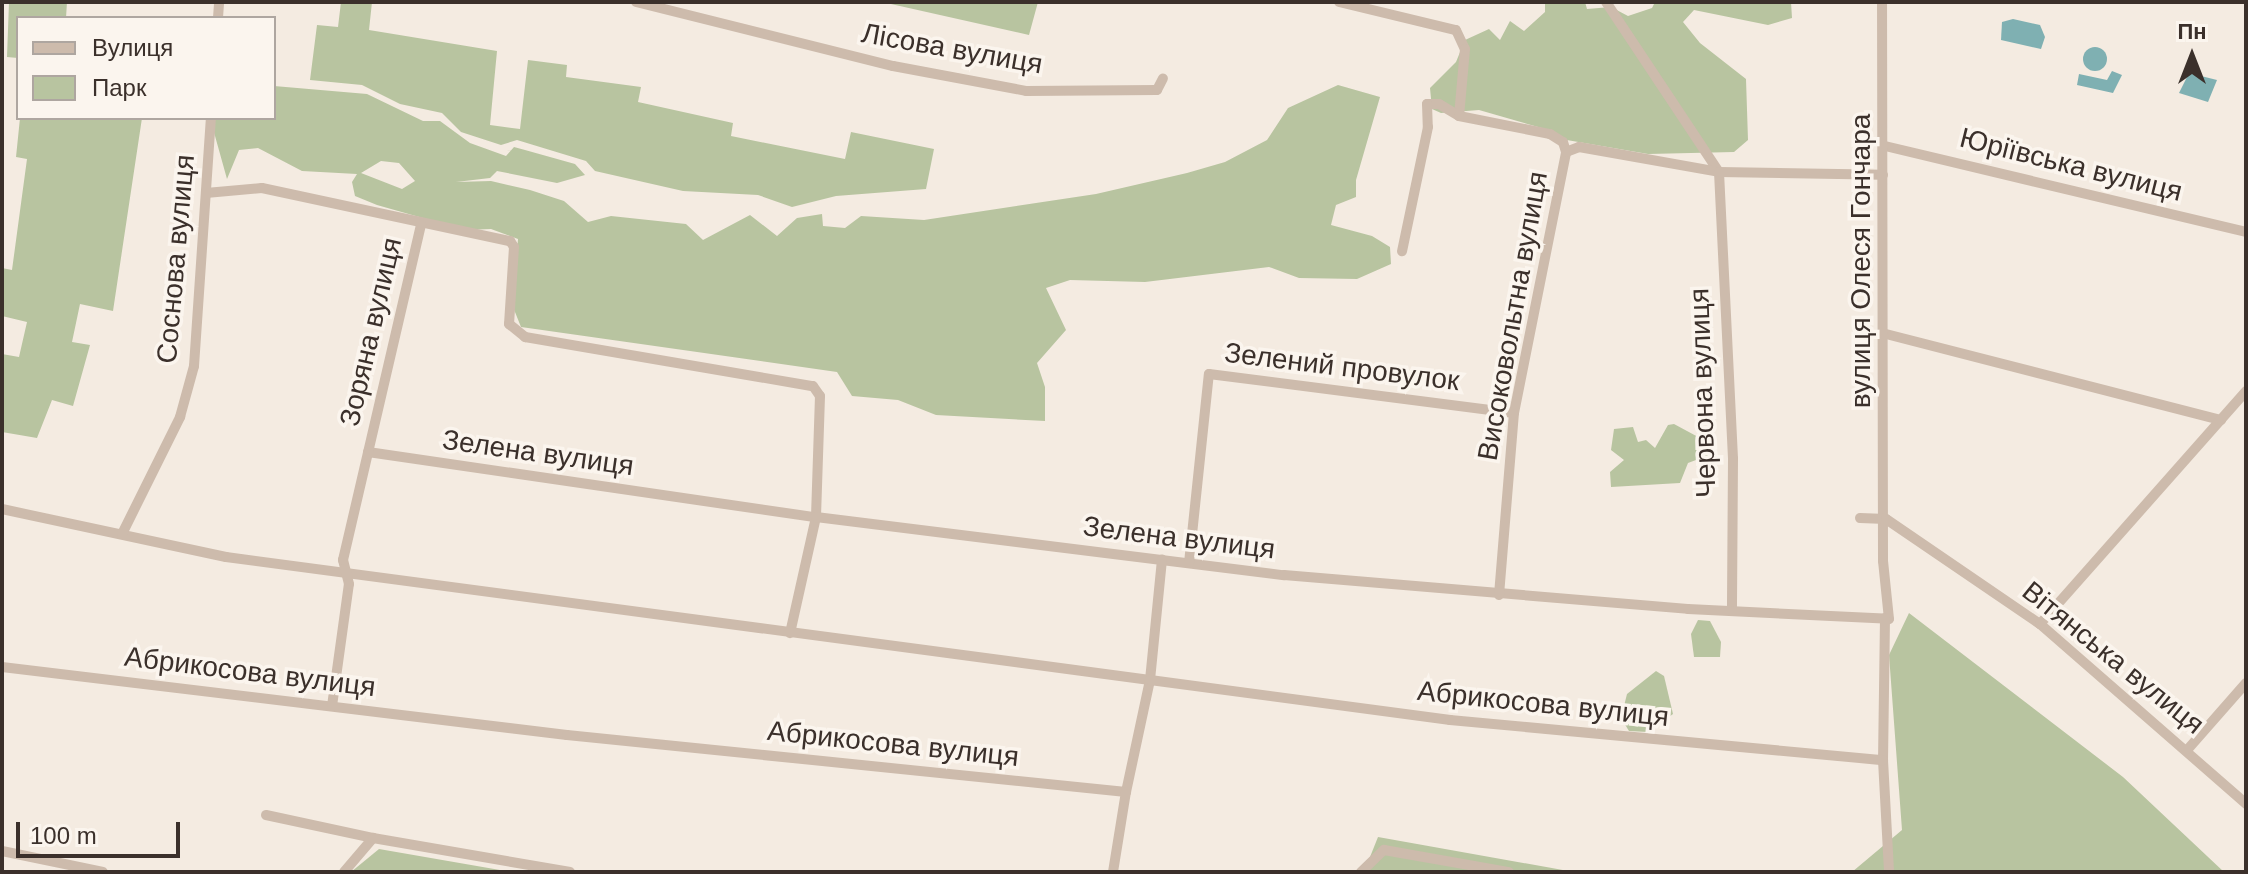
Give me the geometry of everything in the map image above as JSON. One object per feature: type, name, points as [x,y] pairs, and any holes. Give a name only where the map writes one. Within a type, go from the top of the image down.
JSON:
[{"type":"street","name":"Лісова вулиця","points":[[636,2],[893,66],[1026,91],[1157,90],[1163,78]]},
{"type":"street","points":[[1339,2],[1456,30],[1465,49],[1459,116]]},
{"type":"street","points":[[1606,2],[1719,172]]},
{"type":"street","name":"вулиця Олеся Гончара","points":[[1882,2],[1886,519]]},
{"type":"street","points":[[1402,251],[1428,127],[1427,104],[1439,104],[1459,116],[1550,134],[1563,142],[1566,152]]},
{"type":"street","name":"Соснова вулиця","points":[[122,534],[180,417],[194,366],[211,120]]},
{"type":"street","name":"Юріївська вулиця","points":[[1885,146],[2246,232]]},
{"type":"street","name":"Високовольтна вулиця","points":[[1499,595],[1514,413],[1566,152],[1579,147],[1719,172],[1883,175]]},
{"type":"street","name":"Червона вулиця","points":[[1719,172],[1733,459],[1732,611]]},
{"type":"street","points":[[206,193],[262,188],[510,241],[514,247],[509,324],[525,337],[813,386],[820,396],[816,517],[790,633]]},
{"type":"street","name":"Зоряна вулиця","points":[[332,706],[349,584],[343,560],[421,224]]},
{"type":"street","points":[[1886,334],[2221,420]]},
{"type":"street","name":"Зелений провулок","points":[[1189,563],[1209,374],[1514,413]]},
{"type":"street","points":[[2040,624],[2246,391]]},
{"type":"street","name":"Зелена вулиця","points":[[368,452],[816,517],[1189,563],[1499,595],[1885,618]]},
{"type":"street","points":[[2,509],[226,557],[345,573]]},
{"type":"street","points":[[1860,518],[1886,519],[1883,561],[1890,610],[1889,619],[1885,618],[1883,760],[1889,872]]},
{"type":"street","name":"Вітянська вулиця","points":[[1886,519],[1903,535],[2040,624],[2188,749],[2246,804]]},
{"type":"street","points":[[1886,539],[1892,533],[1903,535]]},
{"type":"street","points":[[1113,872],[1150,680],[1162,560]]},
{"type":"street","name":"Абрикосова вулиця","points":[[345,573],[1450,720],[1883,760]]},
{"type":"street","name":"Абрикосова вулиця","points":[[2,667],[1126,792]]},
{"type":"street","points":[[2188,749],[2246,683]]},
{"type":"street","points":[[266,815],[373,838],[570,872]]},
{"type":"street","points":[[344,872],[373,838]]},
{"type":"street","points":[[1361,872],[1384,850],[1509,872]]},
{"type":"street","points":[[2,851],[103,872]]},
{"type":"green space","points":[[9,2],[67,2],[66,16],[16,16],[16,58],[7,57]]},
{"type":"green space","points":[[341,2],[372,2],[369,30],[497,51],[490,125],[520,129],[528,60],[567,65],[566,77],[641,87],[638,102],[733,123],[731,136],[845,159],[851,132],[934,149],[926,189],[836,196],[792,207],[758,195],[683,191],[595,171],[586,161],[517,140],[501,145],[461,132],[442,113],[400,104],[362,85],[310,80],[317,25],[338,27]]},
{"type":"green space","points":[[882,2],[1038,2],[1029,35]]},
{"type":"green space","points":[[1545,2],[1585,2],[1587,9],[1611,7],[1628,16],[1652,8],[1655,2],[1791,2],[1792,18],[1768,25],[1694,10],[1683,22],[1700,43],[1746,79],[1748,140],[1734,152],[1648,154],[1561,139],[1552,131],[1479,110],[1441,113],[1432,109],[1430,88],[1456,62],[1465,40],[1489,29],[1500,40],[1510,21],[1524,31],[1545,12]]},
{"type":"green space","points":[[1338,85],[1380,97],[1356,180],[1356,197],[1336,205],[1331,225],[1372,236],[1390,247],[1391,264],[1357,279],[1299,278],[1269,267],[1145,282],[1070,280],[1046,288],[1066,330],[1037,363],[1045,387],[1045,421],[936,415],[898,400],[852,396],[837,372],[521,327],[513,307],[518,239],[491,229],[465,230],[377,205],[355,196],[352,182],[357,174],[302,171],[258,148],[239,150],[227,179],[211,120],[276,120],[276,86],[367,94],[423,121],[440,121],[470,143],[506,156],[514,147],[525,150],[575,164],[585,175],[557,183],[497,171],[490,178],[456,182],[491,181],[530,190],[564,201],[588,222],[611,216],[686,224],[703,240],[750,215],[777,236],[797,218],[822,214],[823,226],[845,228],[861,216],[924,220],[1096,194],[1225,162],[1267,140],[1288,108]],"holes":[[[381,161],[399,163],[415,181],[402,189],[361,173]]]},
{"type":"green space","points":[[20,120],[142,120],[113,311],[80,304],[72,342],[90,345],[73,406],[52,400],[37,438],[2,432],[2,354],[19,357],[27,322],[2,316],[2,268],[12,270],[27,159],[16,157]]},
{"type":"green space","points":[[1674,424],[1713,445],[1712,454],[1688,463],[1680,483],[1611,487],[1610,472],[1624,460],[1611,450],[1614,429],[1633,427],[1638,442],[1646,440],[1655,448],[1668,425]]},
{"type":"green space","points":[[1909,613],[2123,777],[2224,872],[1852,872],[1902,830],[1889,655]]},
{"type":"green space","points":[[1698,620],[1710,621],[1721,642],[1720,657],[1694,657],[1691,634]]},
{"type":"green space","points":[[1656,671],[1664,676],[1673,714],[1648,732],[1629,731],[1621,718],[1627,694]]},
{"type":"green space","points":[[1378,837],[1574,872],[1364,872]]},
{"type":"green space","points":[[379,849],[511,872],[351,872]]},
{"type":"water","points":[[2013,19],[2040,25],[2045,37],[2041,49],[2001,40],[2002,22]]},
{"type":"water","points":[[2095,47],[2104,50],[2107,59],[2104,68],[2095,71],[2086,68],[2083,59],[2086,50]]},
{"type":"water","points":[[2112,71],[2122,75],[2113,93],[2077,85],[2079,74],[2107,80]]},
{"type":"water","points":[[2189,73],[2217,80],[2208,102],[2179,93]]}]
